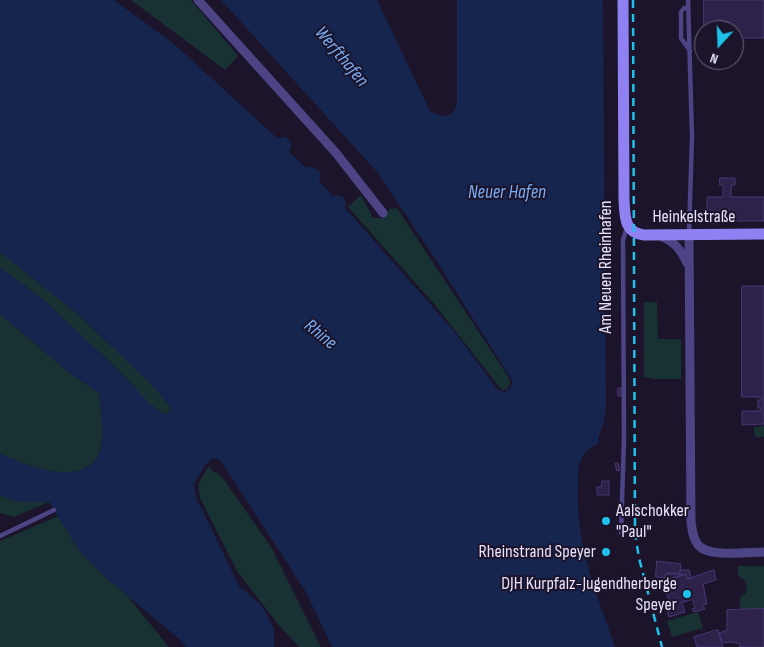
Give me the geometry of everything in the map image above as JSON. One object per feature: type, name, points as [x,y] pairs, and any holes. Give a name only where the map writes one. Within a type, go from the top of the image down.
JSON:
[{"type":"street","points":[[198,0],[336,153],[383,213]]},
{"type":"street","name":"Am Neuen Rheinhafen","points":[[623,0],[624,200],[625,219],[628,226]]},
{"type":"street","name":"Heinkelstraße","points":[[628,226],[630,230],[639,235],[764,234]]},
{"type":"street","points":[[689,234],[691,522],[693,534],[696,542],[702,548],[713,553],[764,552]]},
{"type":"street","points":[[657,235],[673,242],[679,248],[688,268]]},
{"type":"lane","points":[[688,0],[692,136],[689,234]]},
{"type":"lane","points":[[688,8],[684,8],[681,12],[681,38],[690,50]]},
{"type":"lane","name":"Am Neuen Rheinhafen","points":[[620,533],[624,439],[623,240],[628,226]]},
{"type":"lane","points":[[0,536],[54,510]]},
{"type":"green space","points":[[131,0],[191,0],[238,56],[225,70]]},
{"type":"green space","points":[[361,195],[373,218],[382,218],[390,209],[397,208],[509,378],[508,388],[501,389],[435,305],[348,207]]},
{"type":"green space","points":[[0,252],[80,316],[154,387],[170,406],[170,413],[164,414],[150,404],[119,371],[45,301],[0,267]]},
{"type":"green space","points":[[644,302],[657,302],[658,339],[681,339],[681,379],[644,377]]},
{"type":"green space","points":[[0,314],[66,370],[99,393],[102,422],[100,451],[93,463],[82,470],[54,472],[24,464],[0,453]]},
{"type":"green space","points":[[764,426],[764,437],[756,437],[754,427]]},
{"type":"green space","points":[[208,467],[218,473],[225,481],[271,547],[321,647],[299,647],[278,624],[237,571],[200,498],[198,485]]},
{"type":"green space","points":[[0,495],[20,502],[49,502],[14,517],[0,513]]},
{"type":"green space","points":[[58,516],[79,550],[103,575],[125,593],[169,647],[0,647],[0,541]]},
{"type":"green space","points":[[738,566],[764,566],[764,609],[740,610],[740,597],[745,594],[747,585],[738,576]]},
{"type":"green space","points":[[698,612],[703,628],[672,637],[667,621]]},
{"type":"water","points":[[0,0],[114,0],[174,44],[277,138],[285,137],[292,143],[289,152],[305,167],[314,167],[321,173],[319,181],[333,196],[344,198],[345,208],[454,331],[498,390],[504,392],[511,388],[512,380],[377,172],[221,0],[377,0],[430,111],[446,116],[453,112],[457,105],[457,0],[603,0],[606,406],[604,422],[598,439],[599,443],[587,450],[580,462],[578,508],[580,528],[589,568],[615,647],[332,647],[306,592],[222,463],[212,458],[206,464],[194,484],[197,501],[239,586],[260,604],[268,616],[274,630],[274,647],[186,647],[103,575],[79,550],[49,502],[20,502],[0,495],[0,453],[24,464],[54,472],[82,470],[93,463],[100,451],[102,415],[99,393],[66,370],[0,314],[0,267],[45,301],[119,371],[150,404],[164,414],[169,413],[170,406],[154,387],[80,316],[0,252]]},
{"type":"building","points":[[704,0],[764,0],[764,38],[744,38],[744,20],[704,20]]},
{"type":"building","points":[[720,178],[735,178],[735,185],[731,185],[731,197],[764,197],[764,221],[707,221],[707,197],[723,197],[723,185],[720,185]]},
{"type":"building","points":[[742,286],[764,286],[764,424],[742,425],[742,411],[761,411],[761,408],[758,408],[758,400],[762,400],[762,397],[742,397]]},
{"type":"building","points":[[618,388],[621,388],[621,396],[618,396]]},
{"type":"building","points":[[618,463],[620,470],[617,471],[615,464]]},
{"type":"building","points":[[602,481],[609,481],[609,495],[597,495],[597,487],[601,487]]},
{"type":"building","points":[[657,561],[681,564],[680,574],[666,573],[665,578],[656,577]]},
{"type":"building","points":[[680,570],[689,570],[691,577],[687,579],[685,574],[665,582],[663,578],[665,578],[666,573],[680,574]]},
{"type":"building","name":"DJH Kurpfalz-Jugendherberge Speyer","points":[[714,570],[716,580],[703,584],[707,604],[703,605],[705,609],[694,612],[692,609],[695,608],[692,598],[689,601],[687,599],[687,602],[685,600],[684,603],[681,601],[685,612],[669,617],[666,608],[671,606],[662,582],[685,574],[687,579]]},
{"type":"building","points":[[764,609],[764,647],[739,647],[740,644],[722,643],[719,633],[727,630],[727,610]]},
{"type":"building","points":[[718,630],[723,647],[697,647],[694,637]]},
{"type":"railway","points":[[633,0],[635,533],[639,558],[662,647]]},
{"type":"place","name":"Aalschokker \"Paul\"","points":[[606,521]]},
{"type":"place","name":"Rheinstrand Speyer","points":[[606,552]]},
{"type":"place","name":"DJH Kurpfalz-Jugendherberge Speyer","points":[[687,594]]},
{"type":"water label","name":"Werfthafen","points":[[341,57]]},
{"type":"water label","name":"Neuer Hafen","points":[[507,193]]},
{"type":"water label","name":"Rhine","points":[[320,335]]}]
